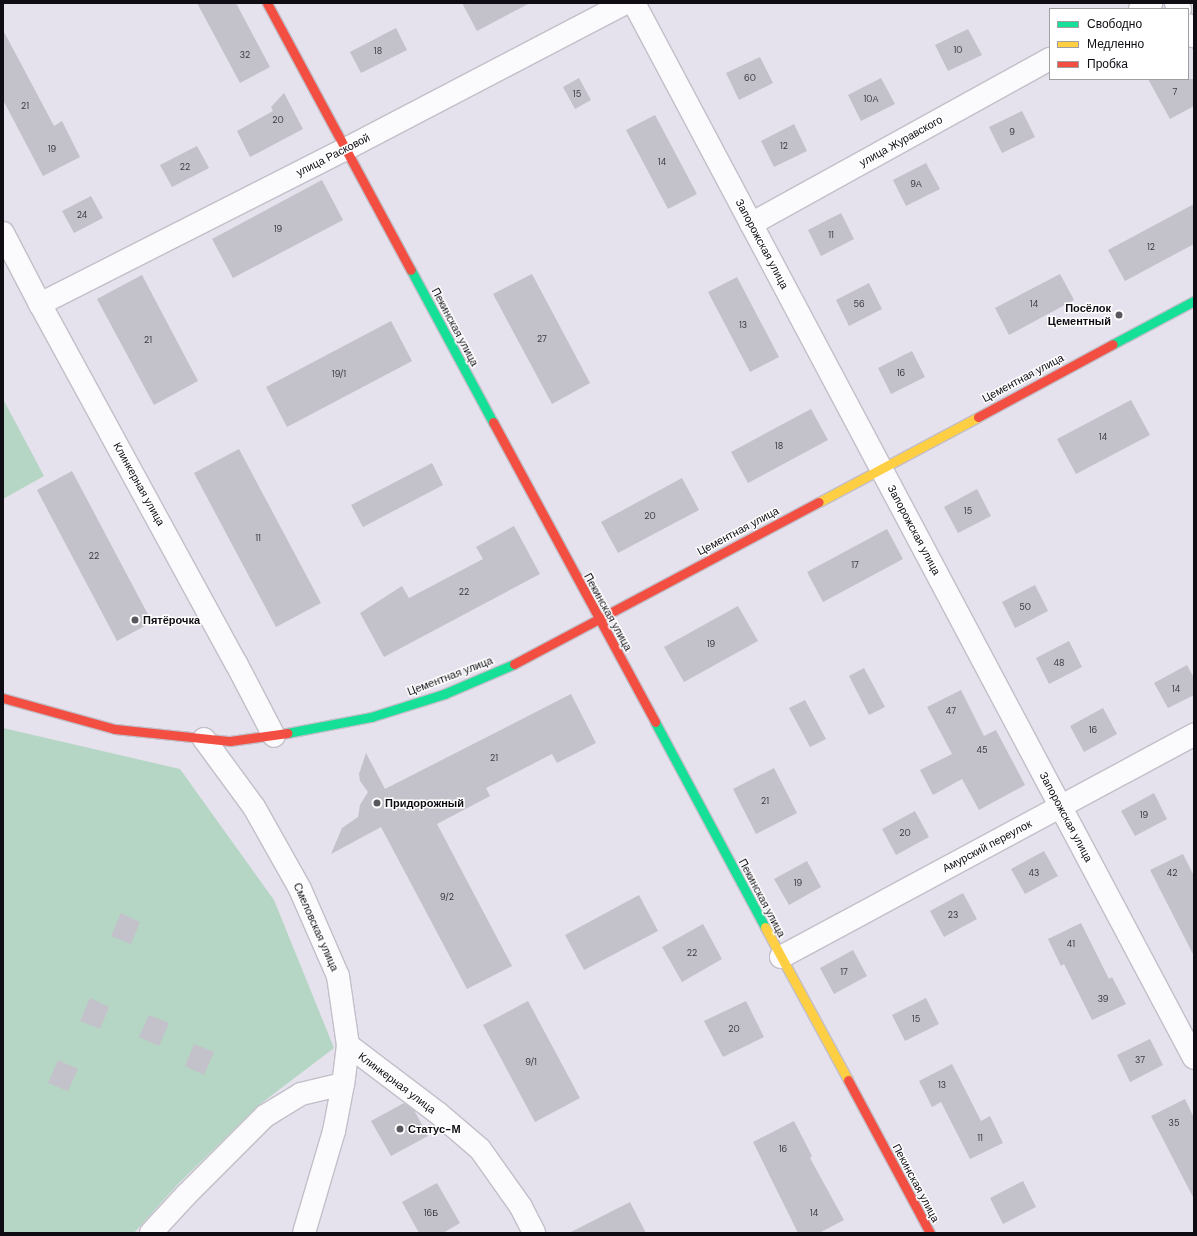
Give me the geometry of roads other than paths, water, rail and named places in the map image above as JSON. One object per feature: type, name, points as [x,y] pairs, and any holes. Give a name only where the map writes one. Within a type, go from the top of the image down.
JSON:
[{"type":"street","name":"Пекинская улица","points":[[267,3],[930,1233]]},
{"type":"street","name":"улица Расковой","points":[[40,304],[346,149],[625,3]]},
{"type":"street","name":"Запорожская улица","points":[[634,3],[1194,1058]]},
{"type":"street","points":[[1142,8],[1151,3]]},
{"type":"street","points":[[1189,27],[1194,36]]},
{"type":"street","name":"улица Журавского","points":[[751,224],[1049,60]]},
{"type":"street","name":"Клинкерная улица","points":[[3,232],[40,304],[236,662],[274,736]]},
{"type":"street","name":"Цементная улица","points":[[3,698],[115,729],[230,741],[274,736],[371,717],[444,694],[510,666],[1194,301]]},
{"type":"street","name":"Амурский переулок","points":[[781,957],[1194,735]]},
{"type":"street","name":"Смеловская улица","points":[[204,739],[254,807],[300,889],[338,976],[348,1046],[343,1084],[334,1131],[304,1233]]},
{"type":"street","name":"Клинкерная улица","points":[[348,1046],[438,1113],[480,1149],[520,1207],[534,1233]]},
{"type":"street","points":[[151,1233],[264,1116],[301,1094],[343,1084]]},
{"type":"place","name":"Посёлок Цементный","points":[[1119,315]]},
{"type":"place","name":"Пятёрочка","points":[[135,620]]},
{"type":"place","name":"Придорожный","points":[[377,803]]},
{"type":"place","name":"Статус-М","points":[[400,1129]]}]
